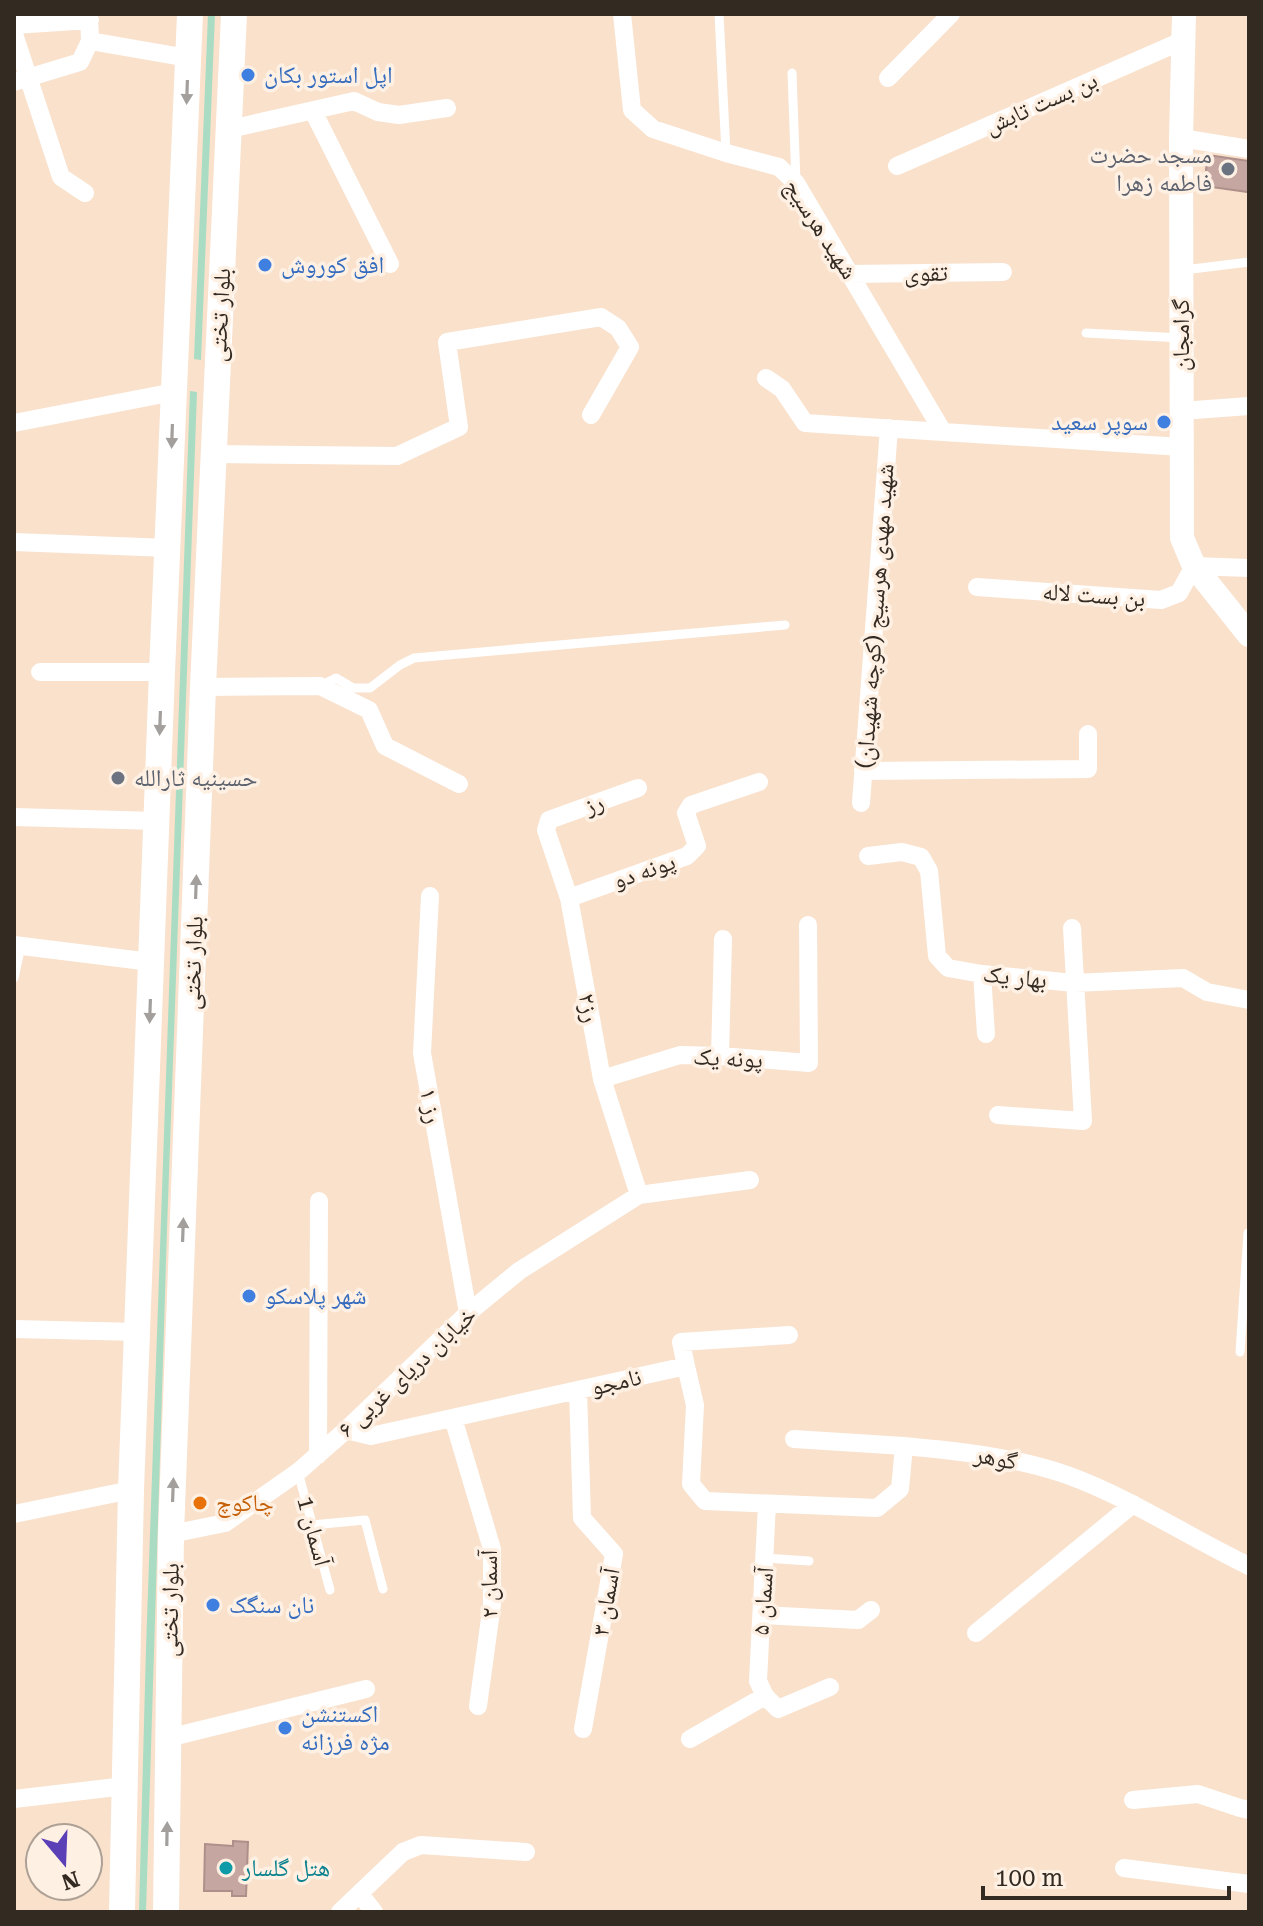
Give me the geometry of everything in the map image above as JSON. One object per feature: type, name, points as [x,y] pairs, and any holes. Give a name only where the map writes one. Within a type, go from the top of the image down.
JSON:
[{"type":"main road","name":"بلوار تختی","points":[[122,1912],[131,1490],[190,14]]},
{"type":"main road","name":"بلوار تختی","points":[[166,1912],[171,1534],[203,687],[234,14]]},
{"type":"main road","points":[[174,382],[217,374]]},
{"type":"street","name":"شهید هرسیج","points":[[622,14],[632,110],[653,129],[779,167],[796,183],[943,432]]},
{"type":"street","points":[[888,78],[951,14]]},
{"type":"street","name":"گرامجان","points":[[1184,14],[1181,138],[1182,538],[1194,566],[1249,635]]},
{"type":"street","points":[[14,25],[90,17],[90,41],[80,62],[21,80]]},
{"type":"street","points":[[14,34],[21,80],[61,177],[85,193]]},
{"type":"street","name":"بن بست تابش","points":[[897,166],[1184,40]]},
{"type":"street","points":[[90,41],[188,58]]},
{"type":"street","points":[[230,129],[354,101],[378,112],[399,115],[447,108]]},
{"type":"street","points":[[313,111],[390,264]]},
{"type":"street","points":[[1181,138],[1249,149]]},
{"type":"street","name":"تقوی","points":[[850,274],[1003,272]]},
{"type":"street","points":[[213,454],[397,456],[459,427],[447,342],[601,317],[618,328],[630,347],[591,415]]},
{"type":"street","points":[[766,378],[782,389],[805,423],[1182,447]]},
{"type":"street","points":[[14,423],[174,382]]},
{"type":"street","points":[[1181,411],[1249,406]]},
{"type":"street","name":"شهید مهدی هرسیج (کوچه شهیدان)","points":[[861,803],[889,428]]},
{"type":"street","points":[[14,542],[168,548]]},
{"type":"street","points":[[1194,566],[1249,568]]},
{"type":"street","name":"بن بست لاله","points":[[977,587],[1161,600],[1179,593],[1194,566]]},
{"type":"street","points":[[40,672],[162,672]]},
{"type":"street","points":[[203,687],[320,686],[369,710],[385,746],[459,784]]},
{"type":"street","points":[[863,771],[1088,769],[1088,734]]},
{"type":"street","name":"پونه دو","points":[[569,898],[687,856],[697,846],[686,813],[691,805],[759,782]]},
{"type":"street","name":"رز","points":[[549,820],[638,788]]},
{"type":"street","points":[[14,817],[157,821]]},
{"type":"street","name":"رز۲","points":[[549,820],[546,830],[569,898],[602,1079],[639,1195]]},
{"type":"street","name":"بهار یک","points":[[868,856],[902,852],[921,857],[929,871],[937,956],[948,968],[1074,983],[1183,978],[1207,992],[1249,1000]]},
{"type":"street","name":"رز ۱","points":[[430,896],[422,1053],[468,1313]]},
{"type":"street","name":"پونه یک","points":[[602,1079],[680,1055],[809,1063],[808,925]]},
{"type":"street","points":[[998,1115],[1083,1121],[1072,928]]},
{"type":"street","points":[[720,1056],[723,939]]},
{"type":"street","points":[[17,946],[151,962]]},
{"type":"street","points":[[982,974],[986,1034]]},
{"type":"street","points":[[639,1195],[750,1180]]},
{"type":"street","name":"خیابان دریای غربی ۶","points":[[171,1534],[225,1523],[298,1472],[468,1313],[519,1271],[639,1195]]},
{"type":"street","points":[[318,1455],[319,1201]]},
{"type":"street","points":[[14,1329],[138,1332]]},
{"type":"street","points":[[789,1335],[681,1342],[695,1405],[691,1484],[705,1501],[877,1508],[900,1489],[904,1446]]},
{"type":"street","name":"نامجو","points":[[346,1430],[371,1436],[686,1366]]},
{"type":"street","name":"آسمان ۳","points":[[578,1390],[582,1518],[614,1554],[583,1729]]},
{"type":"street","name":"آسمان ۲","points":[[453,1418],[492,1549],[492,1604],[478,1706]]},
{"type":"street","name":"گوهر","points":[[794,1439],[970,1452],[1042,1467],[1133,1504],[1249,1566]]},
{"type":"street","points":[[14,1514],[131,1490]]},
{"type":"street","name":"آسمان ۵","points":[[765,1696],[758,1681],[767,1504]]},
{"type":"street","points":[[976,1633],[1133,1504]]},
{"type":"street","points":[[762,1615],[858,1620],[871,1610]]},
{"type":"street","points":[[690,1739],[765,1696],[778,1709],[830,1687]]},
{"type":"street","points":[[168,1738],[366,1689]]},
{"type":"street","points":[[14,1799],[125,1786]]},
{"type":"street","points":[[1133,1800],[1198,1794],[1249,1810]]},
{"type":"street","points":[[340,1912],[403,1852],[421,1845],[526,1852]]},
{"type":"street","points":[[1124,1868],[1249,1884]]},
{"type":"street","points":[[360,1894],[374,1912]]},
{"type":"lane","points":[[719,14],[726,153]]},
{"type":"lane","points":[[792,73],[796,183]]},
{"type":"lane","points":[[1181,270],[1249,262]]},
{"type":"lane","points":[[1086,333],[1181,338]]},
{"type":"lane","points":[[320,686],[336,678],[353,688],[370,688],[414,658],[785,625]]},
{"type":"lane","points":[[14,978],[17,946]]},
{"type":"lane","points":[[1240,1352],[1247,1289],[1248,1233]]},
{"type":"lane","name":"آسمان 1","points":[[298,1472],[330,1590]]},
{"type":"lane","points":[[312,1525],[365,1520],[383,1589]]},
{"type":"lane","points":[[765,1558],[809,1561]]},
{"type":"green space","points":[[208,14],[215,14],[201,360],[194,359]]},
{"type":"green space","points":[[190,391],[197,392],[146,1912],[139,1912],[146,1648]]},
{"type":"building","name":"مسجد حضرت فاطمه زهرا","points":[[1208,155],[1249,161],[1248,192],[1204,186]]},
{"type":"building","name":"هتل گلسار","points":[[233,1841],[248,1842],[246,1896],[232,1896],[232,1891],[204,1891],[205,1844],[233,1846]]},
{"type":"place","name":"اپل استور بکان","points":[[248,75]]},
{"type":"place","name":"مسجد حضرت فاطمه زهرا","points":[[1228,169]]},
{"type":"place","name":"افق کوروش","points":[[265,265]]},
{"type":"place","name":"سوپر سعید","points":[[1164,422]]},
{"type":"place","name":"حسینیه ثارالله","points":[[118,778]]},
{"type":"place","name":"شهر پلاسکو","points":[[249,1296]]},
{"type":"place","name":"چاکوچ","points":[[200,1503]]},
{"type":"place","name":"نان سنگک","points":[[213,1605]]},
{"type":"place","name":"اکستنشن مژه فرزانه","points":[[285,1728]]},
{"type":"place","name":"هتل گلسار","points":[[226,1868]]}]
